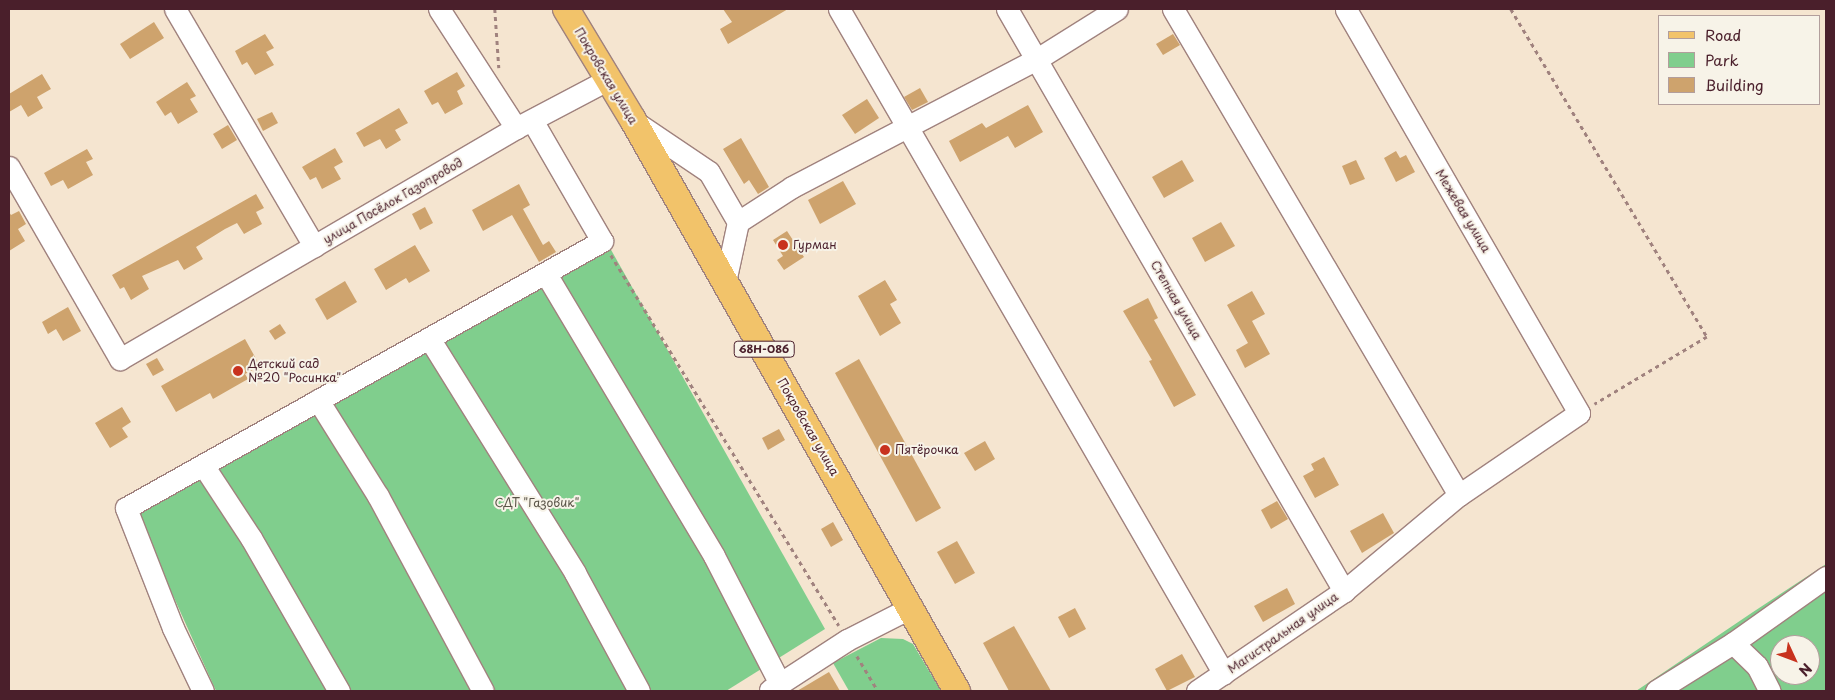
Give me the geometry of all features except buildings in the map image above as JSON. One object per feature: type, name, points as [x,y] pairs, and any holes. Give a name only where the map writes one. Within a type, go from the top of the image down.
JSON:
[{"type":"main road","name":"Покровская улица","points":[[566,9],[607,80],[633,120],[912,607],[957,691]]},
{"type":"street","name":"улица Посёлок Газопровод","points":[[175,9],[314,246],[524,125],[607,80]]},
{"type":"street","points":[[203,691],[173,628],[126,508],[602,241],[524,125],[439,9]]},
{"type":"street","points":[[839,9],[1224,674]]},
{"type":"street","name":"Степная улица","points":[[1007,9],[1344,591]]},
{"type":"street","points":[[738,222],[792,187],[1037,58],[1117,9]]},
{"type":"street","points":[[1173,9],[1459,495]]},
{"type":"street","name":"Межевая улица","points":[[1346,9],[1578,413]]},
{"type":"street","points":[[633,120],[709,172],[738,222],[725,282]]},
{"type":"street","points":[[9,168],[120,359],[314,246]]},
{"type":"street","points":[[546,274],[714,556],[774,687],[847,640],[912,607]]},
{"type":"street","points":[[429,338],[575,574],[639,691]]},
{"type":"street","points":[[318,400],[378,496],[483,691]]},
{"type":"street","name":"Магистральная улица","points":[[1196,691],[1224,674],[1344,591],[1459,495],[1578,413]]},
{"type":"street","points":[[203,465],[251,538],[340,691]]},
{"type":"street","points":[[1656,691],[1733,644],[1826,577]]},
{"type":"street","points":[[1733,644],[1757,666],[1770,691]]},
{"type":"path","points":[[495,9],[500,76]]},
{"type":"path","points":[[1511,9],[1707,337],[1578,413]]},
{"type":"path","points":[[602,241],[878,691]]},
{"type":"green space","name":"СДТ \"Газовик\"","points":[[610,248],[825,629],[726,691],[216,691],[134,509]]},
{"type":"green space","points":[[1826,564],[1826,691],[1636,691],[1753,612]]},
{"type":"green space","points":[[881,638],[903,639],[913,644],[941,691],[849,691],[833,663]]},
{"type":"place","name":"Гурман","points":[[783,245]]},
{"type":"place","name":"Детский сад №20 \"Росинка\"","points":[[238,371]]},
{"type":"place","name":"Пятёрочка","points":[[885,450]]}]
